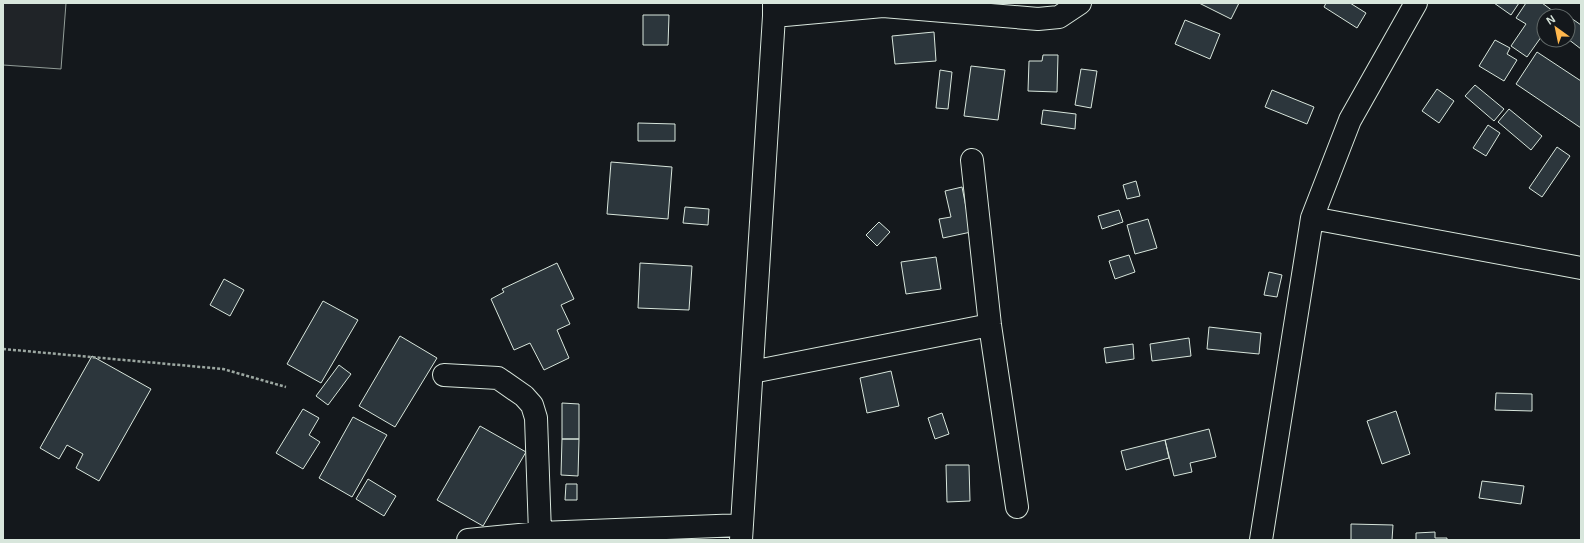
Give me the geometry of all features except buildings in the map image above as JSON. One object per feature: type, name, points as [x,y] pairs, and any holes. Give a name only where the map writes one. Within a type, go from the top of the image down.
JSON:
[{"type":"street","points":[[468,540],[540,533],[741,533],[774,10],[883,6],[1038,19],[1059,17],[1080,3]]},
{"type":"street","points":[[1261,540],[1312,218],[1350,120],[1416,3]]},
{"type":"street","points":[[972,160],[990,325],[1017,507]]},
{"type":"street","points":[[1312,218],[1581,268]]},
{"type":"street","points":[[752,372],[990,325]]},
{"type":"street","points":[[444,375],[498,378],[524,396],[532,405],[536,418],[540,533]]},
{"type":"path","points":[[3,349],[223,369],[286,387]]},
{"type":"shaded area","points":[[3,3],[66,3],[61,69],[3,65]]}]
